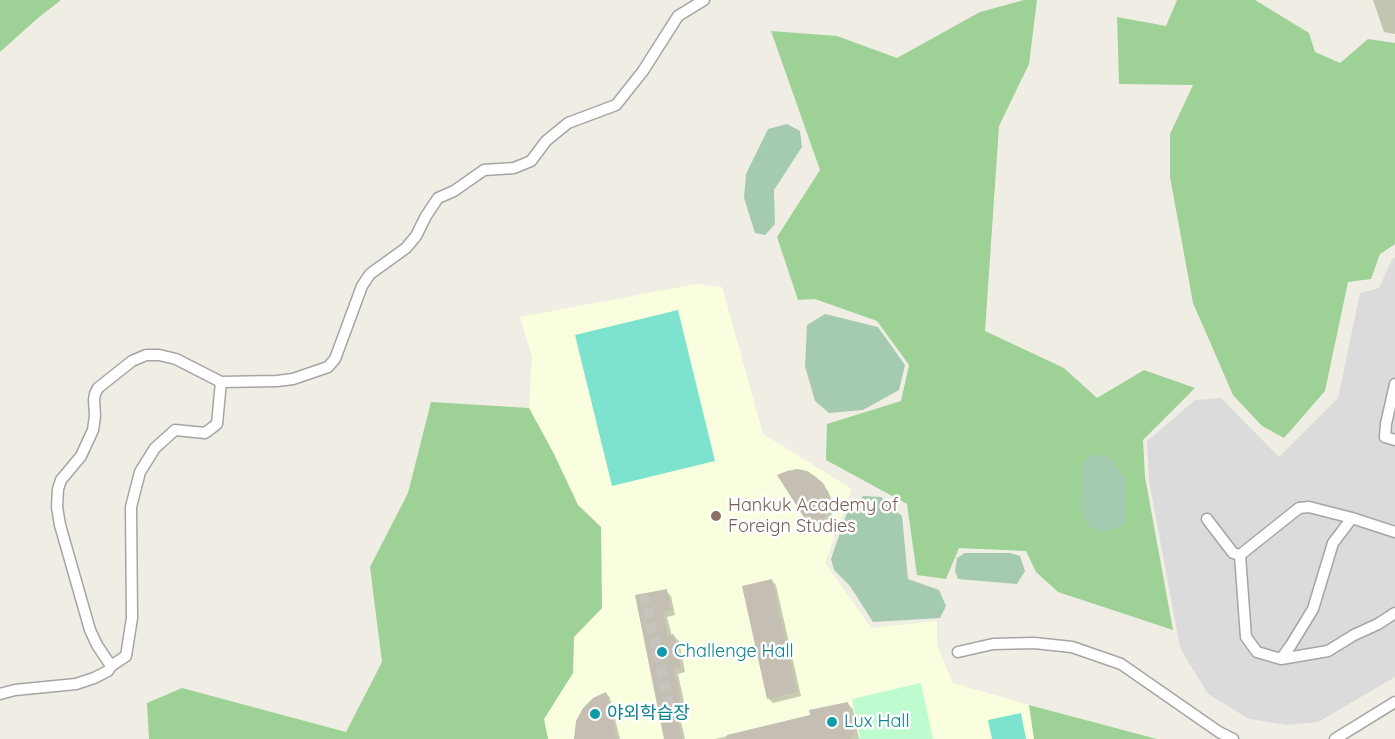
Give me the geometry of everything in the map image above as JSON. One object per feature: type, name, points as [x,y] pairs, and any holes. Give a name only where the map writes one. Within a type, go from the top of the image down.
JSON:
[{"type":"street","points":[[111,666],[90,630],[60,525],[57,497],[61,480],[78,460],[86,446],[94,423],[94,400],[98,388],[132,360],[146,355],[169,356],[221,382],[293,379],[328,367],[335,359],[362,286],[370,274],[406,248],[416,237],[438,198],[453,191],[484,170],[513,168],[531,161],[546,141],[568,123],[616,105],[643,71],[678,16],[704,0]]},
{"type":"street","points":[[0,694],[15,690],[76,684],[108,671],[111,666],[126,656],[132,618],[131,507],[140,472],[155,447],[175,430],[205,433],[217,424],[221,382]]},
{"type":"street","points":[[1395,384],[1385,437],[1395,440]]},
{"type":"street","points":[[1240,555],[1299,508],[1309,507],[1395,532]]},
{"type":"street","points":[[1281,659],[1313,609],[1334,543],[1352,518]]},
{"type":"street","points":[[1207,519],[1233,553],[1240,555]]},
{"type":"street","points":[[1240,555],[1246,637],[1257,652],[1281,659],[1328,651],[1395,613]]},
{"type":"street","points":[[958,652],[993,644],[1034,643],[1072,647],[1121,664],[1219,732],[1233,739]]},
{"type":"street","points":[[1335,739],[1395,702]]},
{"type":"shaded area","points":[[1373,0],[1395,0],[1395,34],[1384,32]]},
{"type":"shaded area","points":[[787,124],[800,131],[802,147],[774,190],[775,224],[765,235],[755,233],[744,198],[746,174],[768,129]]},
{"type":"shaded area","points":[[1395,257],[1395,677],[1318,722],[1287,725],[1249,719],[1208,694],[1180,648],[1149,480],[1147,441],[1195,400],[1221,398],[1279,457],[1338,398],[1360,293],[1379,288]]},
{"type":"shaded area","name":"Hankuk Academy of Foreign Studies","points":[[696,284],[722,287],[763,434],[852,489],[825,563],[871,628],[937,621],[937,646],[953,683],[1029,705],[1034,739],[548,739],[544,719],[573,673],[574,637],[602,608],[601,527],[578,505],[529,408],[532,357],[520,317]]},
{"type":"shaded area","points":[[678,310],[715,461],[612,486],[575,335]]},
{"type":"shaded area","points":[[825,314],[878,327],[905,365],[899,390],[863,410],[829,413],[815,401],[805,366],[807,325]]},
{"type":"shaded area","points":[[1091,455],[1109,456],[1126,479],[1126,521],[1121,527],[1101,532],[1089,526],[1081,510],[1082,465]]},
{"type":"shaded area","points":[[863,496],[881,497],[902,516],[908,579],[939,590],[946,606],[940,618],[873,622],[850,586],[834,570],[831,559],[847,513]]},
{"type":"shaded area","points":[[965,553],[1010,553],[1020,556],[1025,571],[1017,584],[958,579],[955,571],[957,558]]},
{"type":"shaded area","points":[[1021,713],[1026,739],[992,739],[988,720]]},
{"type":"green space","points":[[0,0],[61,0],[0,52]]},
{"type":"green space","points":[[1024,0],[1037,0],[1029,64],[999,126],[985,331],[1064,368],[1097,398],[1144,370],[1195,388],[1143,440],[1145,477],[1173,630],[1058,592],[1036,572],[1026,551],[959,548],[946,579],[917,575],[907,504],[826,460],[827,424],[901,401],[909,365],[877,321],[815,299],[798,300],[777,237],[820,170],[771,31],[837,36],[897,58],[980,12]]},
{"type":"green space","points":[[1177,0],[1255,0],[1309,33],[1315,52],[1340,63],[1368,39],[1395,43],[1395,244],[1380,254],[1371,279],[1348,282],[1325,391],[1284,438],[1262,426],[1233,395],[1193,303],[1170,177],[1170,134],[1193,85],[1119,84],[1117,17],[1166,26]]},
{"type":"green space","points":[[431,402],[529,408],[578,505],[601,527],[602,608],[574,637],[573,673],[544,719],[548,739],[149,739],[147,703],[182,688],[346,732],[382,662],[370,567],[408,493]]},
{"type":"green space","points":[[921,683],[933,739],[858,739],[860,736],[852,699]]},
{"type":"green space","points":[[1029,705],[1157,739],[1034,739]]},
{"type":"building","points":[[797,469],[807,471],[816,477],[824,484],[828,494],[829,505],[826,515],[812,530],[777,475]]},
{"type":"building","points":[[772,579],[797,692],[767,699],[742,586]]},
{"type":"building","name":"Challenge Hall","points":[[667,589],[671,610],[663,612],[668,636],[674,634],[681,668],[674,669],[684,715],[677,716],[682,739],[664,739],[635,595]]},
{"type":"building","name":"야외학습장","points":[[606,692],[617,739],[574,739],[576,721],[583,708],[593,698]]},
{"type":"building","points":[[848,702],[855,734],[850,735],[851,739],[727,739],[727,735],[810,715],[809,710]]},
{"type":"tunnel","points":[[644,594],[670,708],[682,705]]},
{"type":"place","name":"Hankuk Academy of Foreign Studies","points":[[716,516]]},
{"type":"place","name":"Challenge Hall","points":[[662,652]]},
{"type":"place","name":"야외학습장","points":[[595,714]]},
{"type":"place","name":"Lux Hall","points":[[832,722]]}]
